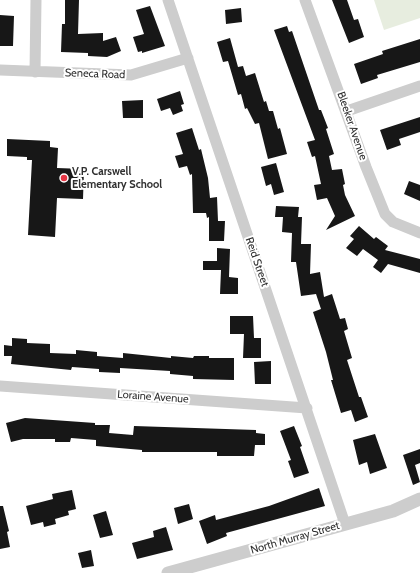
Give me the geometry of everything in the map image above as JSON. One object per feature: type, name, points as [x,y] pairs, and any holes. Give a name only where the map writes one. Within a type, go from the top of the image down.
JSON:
[{"type":"street","points":[[35,72],[36,0]]},
{"type":"street","name":"Reid Street","points":[[168,0],[345,524]]},
{"type":"street","name":"Bleeker Avenue","points":[[305,0],[347,111],[357,143],[385,214],[393,222],[420,233]]},
{"type":"street","name":"Seneca Road","points":[[0,70],[131,75],[188,58]]},
{"type":"street","points":[[347,111],[420,86]]},
{"type":"street","name":"Loraine Avenue","points":[[0,386],[307,408]]},
{"type":"street","name":"North Murray Street","points":[[168,573],[393,511],[420,499]]},
{"type":"shaded area","points":[[374,0],[420,0],[420,18],[384,30]]},
{"type":"building","points":[[65,0],[79,0],[78,34],[103,33],[103,41],[116,37],[121,51],[107,57],[88,56],[88,53],[61,52],[62,24],[65,24]]},
{"type":"building","points":[[332,0],[347,0],[354,20],[358,19],[364,37],[349,43]]},
{"type":"building","points":[[150,6],[165,46],[142,53],[142,51],[138,52],[133,37],[144,34],[136,10]]},
{"type":"building","points":[[241,8],[242,22],[226,24],[225,10]]},
{"type":"building","points":[[0,15],[14,16],[13,46],[0,46]]},
{"type":"building","points":[[287,26],[289,32],[292,31],[319,110],[321,110],[328,128],[326,129],[334,154],[329,156],[332,170],[342,169],[345,184],[343,185],[345,195],[355,216],[326,230],[335,216],[327,198],[317,200],[314,185],[321,184],[315,156],[312,157],[307,142],[315,140],[274,30]]},
{"type":"building","points":[[230,38],[238,67],[243,66],[246,76],[255,73],[264,102],[266,101],[269,111],[273,111],[278,129],[280,128],[287,154],[268,159],[259,123],[255,124],[247,108],[245,109],[241,94],[238,95],[228,61],[223,62],[217,42]]},
{"type":"building","points":[[420,39],[420,62],[377,75],[378,78],[361,84],[354,64],[383,54],[382,51]]},
{"type":"building","points":[[180,91],[184,104],[181,105],[183,111],[173,115],[170,108],[161,111],[157,99]]},
{"type":"building","points":[[143,100],[143,118],[123,118],[122,101]]},
{"type":"building","points":[[420,117],[420,132],[399,139],[401,145],[387,150],[380,130]]},
{"type":"building","points":[[192,128],[199,150],[201,149],[208,178],[210,198],[217,197],[218,221],[225,221],[224,241],[209,241],[209,217],[207,218],[206,213],[193,213],[192,174],[190,175],[187,166],[179,168],[175,156],[183,154],[176,133]]},
{"type":"building","name":"V.P. Carswell Elementary School","points":[[7,139],[50,141],[50,147],[58,148],[57,168],[84,169],[83,199],[57,198],[55,237],[28,235],[32,160],[27,160],[27,157],[7,156]]},
{"type":"building","points":[[276,163],[284,192],[274,195],[271,184],[266,186],[261,167]]},
{"type":"building","points":[[409,181],[420,185],[420,201],[404,194]]},
{"type":"building","points":[[276,206],[299,207],[298,217],[302,217],[301,244],[311,244],[310,274],[320,272],[324,297],[332,294],[340,319],[345,318],[348,329],[344,331],[352,358],[347,360],[359,397],[361,397],[368,417],[355,422],[351,410],[341,413],[331,380],[333,380],[326,352],[313,312],[321,309],[316,294],[301,296],[296,262],[291,262],[292,233],[282,232],[283,217],[275,217]]},
{"type":"building","points":[[359,226],[374,239],[376,237],[388,246],[385,250],[420,259],[420,273],[388,264],[381,273],[373,267],[378,260],[363,249],[357,256],[346,248],[354,239],[350,236]]},
{"type":"building","points":[[217,248],[230,249],[229,277],[238,278],[238,294],[220,294],[221,270],[203,270],[203,261],[217,261]]},
{"type":"building","points":[[230,316],[253,316],[254,338],[261,338],[261,358],[243,358],[244,334],[230,334]]},
{"type":"building","points":[[12,338],[27,339],[27,343],[50,344],[50,353],[76,354],[76,350],[97,352],[97,356],[123,358],[123,353],[171,358],[171,356],[193,358],[194,356],[209,356],[209,358],[234,358],[234,380],[193,379],[193,376],[170,374],[170,371],[120,368],[120,373],[99,372],[99,369],[72,367],[71,370],[11,364],[12,356],[4,356],[4,345],[12,346]]},
{"type":"building","points":[[271,361],[271,384],[255,384],[254,362]]},
{"type":"building","points":[[25,418],[95,423],[95,425],[110,425],[109,433],[133,435],[134,426],[256,430],[256,433],[265,434],[265,445],[255,445],[254,456],[217,456],[217,452],[142,452],[142,450],[96,446],[96,440],[71,438],[70,442],[55,442],[55,439],[23,439],[11,442],[6,423]]},
{"type":"building","points":[[294,426],[302,446],[300,447],[309,473],[294,478],[288,461],[291,460],[280,431]]},
{"type":"building","points":[[375,434],[387,468],[370,474],[367,462],[359,465],[353,440]]},
{"type":"building","points":[[420,449],[420,463],[415,465],[420,482],[413,485],[403,455]]},
{"type":"building","points":[[319,488],[325,506],[226,533],[227,536],[207,544],[199,521],[215,515],[216,520],[269,506]]},
{"type":"building","points":[[72,490],[76,509],[68,511],[69,515],[55,519],[56,524],[44,527],[43,522],[31,525],[26,506],[53,499],[52,494]]},
{"type":"building","points":[[189,504],[193,519],[178,524],[174,508]]},
{"type":"building","points":[[0,506],[3,506],[9,531],[7,532],[10,547],[0,549]]},
{"type":"building","points":[[106,511],[113,535],[100,538],[93,515]]},
{"type":"building","points":[[166,527],[173,550],[137,559],[132,543],[154,537],[153,531]]},
{"type":"building","points":[[91,550],[94,566],[82,568],[78,553]]},
{"type":"place","name":"V.P. Carswell Elementary School","points":[[64,178]]}]
